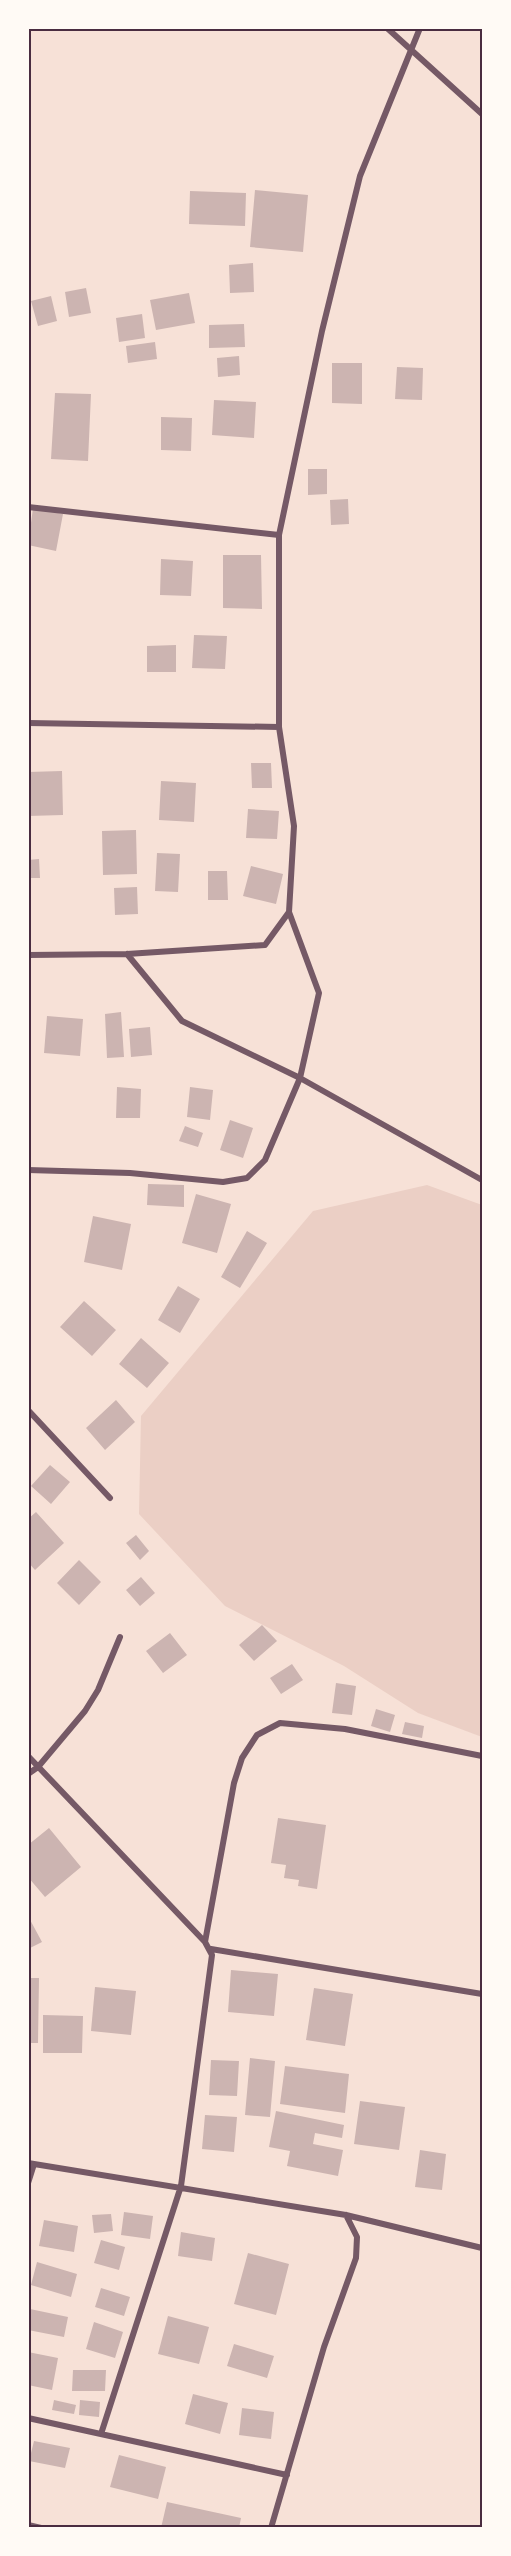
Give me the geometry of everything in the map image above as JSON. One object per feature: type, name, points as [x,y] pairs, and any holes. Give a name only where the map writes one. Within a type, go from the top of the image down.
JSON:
[{"type":"street","points":[[387,28],[483,114]]},
{"type":"street","points":[[28,1170],[130,1173],[223,1182],[247,1178],[265,1160],[300,1078],[319,993],[289,912],[294,826],[279,727],[279,535],[322,331],[360,176],[420,28]]},
{"type":"street","points":[[28,507],[279,535]]},
{"type":"street","points":[[28,723],[279,727]]},
{"type":"street","points":[[28,955],[127,954],[265,945],[289,912]]},
{"type":"street","points":[[127,954],[182,1021],[300,1078],[483,1179]]},
{"type":"street","points":[[28,1410],[110,1498]]},
{"type":"street","points":[[28,1774],[38,1767],[85,1711],[98,1690],[120,1637]]},
{"type":"street","points":[[205,1942],[234,1783],[242,1758],[257,1735],[280,1723],[345,1729],[483,1756]]},
{"type":"street","points":[[28,1756],[205,1942],[211,1949],[212,1955],[181,2186],[101,2434]]},
{"type":"street","points":[[211,1949],[483,1995]]},
{"type":"street","points":[[28,2183],[31,2164],[181,2186],[346,2215],[483,2248]]},
{"type":"street","points":[[271,2528],[324,2347],[356,2258],[357,2237],[346,2215]]},
{"type":"street","points":[[28,2418],[287,2475]]},
{"type":"street","points":[[28,2524],[41,2528]]},
{"type":"shaded area","points":[[427,1185],[482,1205],[482,1737],[418,1713],[344,1666],[225,1606],[139,1514],[141,1416],[313,1211]]},
{"type":"building","points":[[255,190],[308,195],[303,252],[250,247]]},
{"type":"building","points":[[190,191],[246,193],[245,226],[189,224]]},
{"type":"building","points":[[253,263],[254,292],[230,293],[229,265]]},
{"type":"building","points":[[86,288],[91,313],[69,317],[65,292]]},
{"type":"building","points":[[189,293],[195,323],[156,330],[150,300]]},
{"type":"building","points":[[51,296],[57,321],[38,326],[31,301]]},
{"type":"building","points":[[142,314],[145,338],[119,342],[116,318]]},
{"type":"building","points":[[244,324],[245,347],[209,348],[209,325]]},
{"type":"building","points":[[155,342],[157,359],[128,363],[126,346]]},
{"type":"building","points":[[239,356],[240,375],[218,377],[217,358]]},
{"type":"building","points":[[332,363],[362,363],[362,404],[332,403]]},
{"type":"building","points":[[397,367],[423,368],[422,400],[395,399]]},
{"type":"building","points":[[55,393],[91,394],[88,461],[51,459]]},
{"type":"building","points":[[214,400],[256,402],[254,438],[212,435]]},
{"type":"building","points":[[161,417],[192,418],[191,451],[161,450]]},
{"type":"building","points":[[308,469],[327,469],[327,494],[308,495]]},
{"type":"building","points":[[348,499],[349,524],[331,525],[330,500]]},
{"type":"building","points":[[33,508],[63,514],[56,551],[28,545]]},
{"type":"building","points":[[223,555],[261,555],[262,609],[223,608]]},
{"type":"building","points":[[161,559],[193,561],[191,596],[160,595]]},
{"type":"building","points":[[194,635],[227,636],[225,669],[192,668]]},
{"type":"building","points":[[176,645],[176,672],[147,672],[147,646]]},
{"type":"building","points":[[251,763],[271,763],[272,788],[252,788]]},
{"type":"building","points":[[62,771],[63,815],[28,816],[28,772]]},
{"type":"building","points":[[161,781],[196,783],[194,822],[159,820]]},
{"type":"building","points":[[248,809],[279,811],[277,839],[246,838]]},
{"type":"building","points":[[136,830],[137,874],[103,875],[102,831]]},
{"type":"building","points":[[157,853],[180,854],[178,892],[155,891]]},
{"type":"building","points":[[39,859],[40,878],[28,878],[28,860]]},
{"type":"building","points":[[251,866],[283,874],[276,904],[243,896]]},
{"type":"building","points":[[208,871],[227,871],[228,900],[208,900]]},
{"type":"building","points":[[137,887],[138,914],[115,915],[114,888]]},
{"type":"building","points":[[121,1012],[124,1057],[107,1058],[105,1014]]},
{"type":"building","points":[[47,1016],[83,1019],[80,1056],[44,1053]]},
{"type":"building","points":[[150,1027],[152,1055],[131,1057],[129,1029]]},
{"type":"building","points":[[117,1087],[141,1089],[140,1118],[116,1118]]},
{"type":"building","points":[[190,1087],[213,1090],[210,1120],[187,1117]]},
{"type":"building","points":[[230,1120],[253,1128],[243,1158],[220,1150]]},
{"type":"building","points":[[185,1126],[203,1133],[198,1147],[179,1141]]},
{"type":"building","points":[[148,1184],[184,1185],[184,1207],[147,1205]]},
{"type":"building","points":[[196,1194],[231,1204],[217,1253],[182,1243]]},
{"type":"building","points":[[93,1216],[131,1224],[122,1270],[84,1262]]},
{"type":"building","points":[[247,1231],[267,1243],[240,1288],[221,1277]]},
{"type":"building","points":[[178,1286],[200,1299],[180,1333],[158,1320]]},
{"type":"building","points":[[84,1301],[116,1330],[92,1356],[60,1327]]},
{"type":"building","points":[[141,1338],[169,1363],[147,1388],[119,1364]]},
{"type":"building","points":[[116,1400],[135,1422],[105,1450],[86,1428]]},
{"type":"building","points":[[50,1465],[70,1482],[51,1504],[31,1486]]},
{"type":"building","points":[[36,1512],[64,1543],[35,1570],[28,1562],[28,1519]]},
{"type":"building","points":[[136,1535],[149,1551],[140,1560],[126,1543]]},
{"type":"building","points":[[79,1560],[101,1582],[79,1605],[57,1583]]},
{"type":"building","points":[[141,1577],[155,1593],[140,1606],[126,1590]]},
{"type":"building","points":[[262,1625],[277,1641],[254,1661],[239,1645]]},
{"type":"building","points":[[170,1633],[187,1655],[163,1673],[146,1651]]},
{"type":"building","points":[[292,1664],[303,1680],[281,1694],[270,1678]]},
{"type":"building","points":[[336,1683],[356,1686],[352,1715],[332,1713]]},
{"type":"building","points":[[376,1709],[395,1715],[390,1732],[371,1726]]},
{"type":"building","points":[[405,1722],[424,1726],[422,1738],[402,1734]]},
{"type":"building","points":[[278,1818],[326,1825],[317,1889],[298,1886],[299,1880],[284,1878],[286,1865],[271,1863]]},
{"type":"building","points":[[49,1828],[81,1867],[45,1897],[28,1877],[28,1845]]},
{"type":"building","points":[[28,1916],[42,1942],[28,1949]]},
{"type":"building","points":[[231,1970],[278,1974],[274,2016],[228,2012]]},
{"type":"building","points":[[28,1978],[39,1978],[38,2043],[28,2043]]},
{"type":"building","points":[[95,1987],[136,1991],[131,2035],[91,2031]]},
{"type":"building","points":[[314,1988],[353,1994],[345,2046],[306,2040]]},
{"type":"building","points":[[43,2015],[83,2016],[82,2053],[43,2053]]},
{"type":"building","points":[[250,2058],[275,2061],[270,2117],[245,2115]]},
{"type":"building","points":[[211,2060],[239,2061],[237,2096],[209,2095]]},
{"type":"building","points":[[285,2066],[349,2074],[345,2113],[280,2104]]},
{"type":"building","points":[[360,2101],[405,2107],[399,2150],[354,2144]]},
{"type":"building","points":[[276,2111],[344,2125],[342,2138],[315,2133],[313,2144],[343,2150],[338,2176],[287,2166],[290,2151],[269,2147]]},
{"type":"building","points":[[205,2115],[237,2117],[234,2152],[202,2149]]},
{"type":"building","points":[[420,2150],[446,2154],[442,2190],[415,2187]]},
{"type":"building","points":[[124,2212],[153,2216],[150,2239],[121,2235]]},
{"type":"building","points":[[111,2214],[113,2231],[94,2233],[92,2215]]},
{"type":"building","points":[[44,2220],[78,2226],[74,2252],[39,2246]]},
{"type":"building","points":[[181,2232],[215,2238],[212,2261],[178,2256]]},
{"type":"building","points":[[101,2240],[125,2247],[119,2270],[94,2263]]},
{"type":"building","points":[[248,2253],[289,2264],[276,2315],[234,2304]]},
{"type":"building","points":[[37,2262],[77,2274],[71,2297],[31,2285]]},
{"type":"building","points":[[101,2288],[130,2297],[124,2316],[95,2307]]},
{"type":"building","points":[[30,2309],[68,2317],[64,2337],[28,2330]]},
{"type":"building","points":[[168,2316],[209,2327],[199,2364],[158,2354]]},
{"type":"building","points":[[94,2322],[123,2332],[115,2358],[86,2349]]},
{"type":"building","points":[[234,2344],[274,2356],[267,2378],[227,2366]]},
{"type":"building","points":[[28,2352],[58,2358],[52,2390],[28,2385]]},
{"type":"building","points":[[73,2370],[106,2370],[105,2391],[72,2391]]},
{"type":"building","points":[[193,2394],[228,2403],[220,2434],[185,2424]]},
{"type":"building","points":[[54,2400],[76,2405],[74,2414],[52,2410]]},
{"type":"building","points":[[80,2400],[100,2402],[99,2417],[79,2415]]},
{"type":"building","points":[[242,2408],[274,2412],[271,2439],[239,2435]]},
{"type":"building","points":[[34,2441],[70,2448],[65,2468],[29,2461]]},
{"type":"building","points":[[119,2455],[166,2467],[158,2499],[110,2487]]},
{"type":"building","points":[[167,2502],[241,2518],[239,2528],[161,2528]]}]
